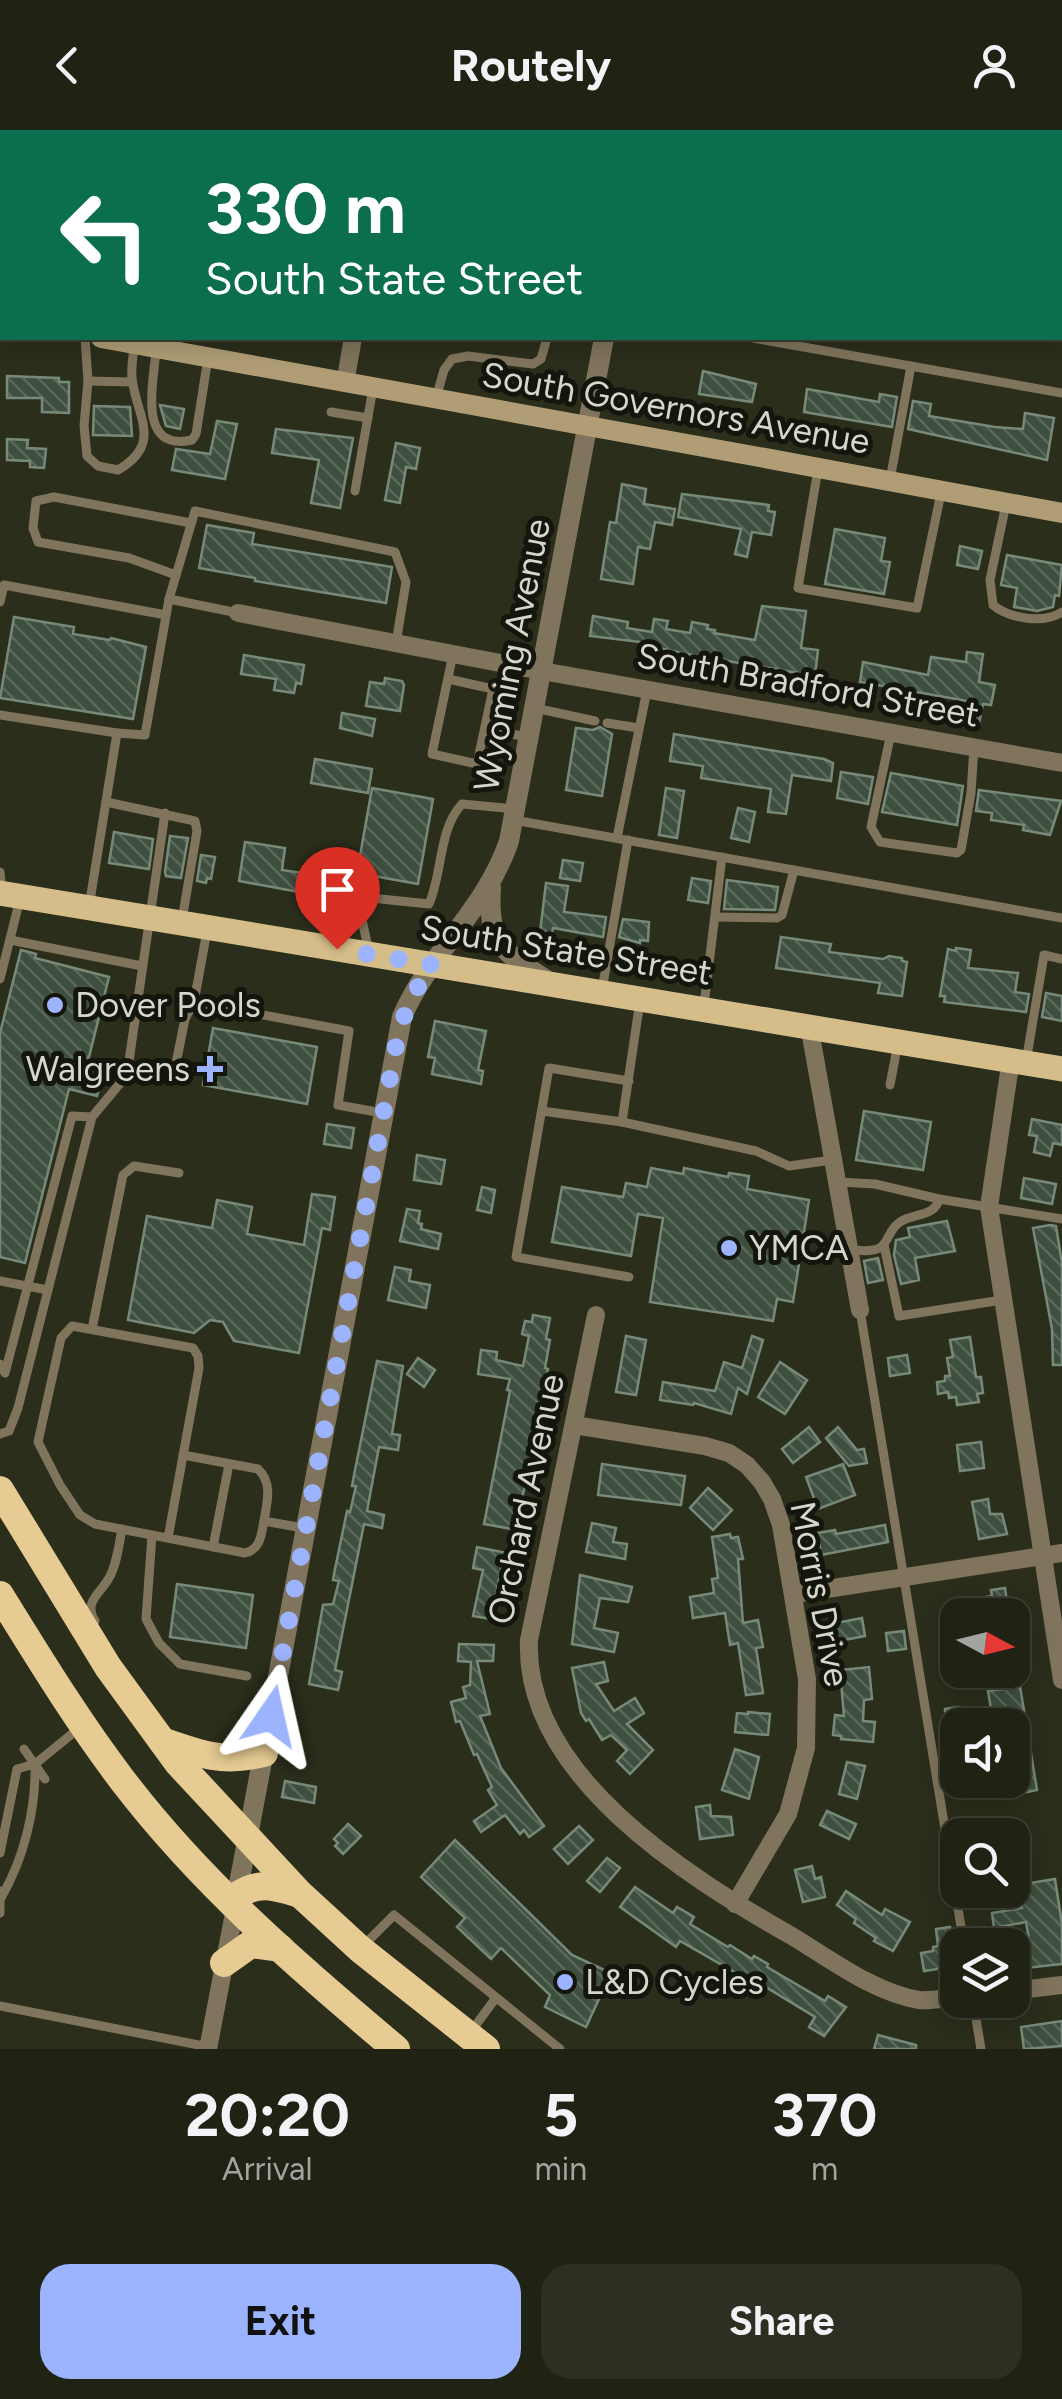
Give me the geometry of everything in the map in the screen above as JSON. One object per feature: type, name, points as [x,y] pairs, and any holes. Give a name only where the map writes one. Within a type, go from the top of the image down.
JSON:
[{"type":"highway","points":[[0,1490],[97,1636],[126,1692],[162,1742],[299,1893],[360,1949],[476,2043]]},
{"type":"highway","points":[[0,1516],[50,1598],[97,1636]]},
{"type":"highway","points":[[0,1596],[132,1793],[280,1948],[386,2046]]},
{"type":"highway","points":[[162,1742],[206,1757],[238,1759],[264,1753]]},
{"type":"highway","points":[[236,1902],[248,1888],[261,1885],[299,1893]]},
{"type":"highway","points":[[224,1962],[251,1944],[280,1948]]},
{"type":"main road","name":"South Governors Avenue","points":[[112,340],[588,423],[1062,513]]},
{"type":"main road","name":"South State Street","points":[[6,889],[88,909],[1062,1068]]},
{"type":"street","points":[[345,383],[354,340]]},
{"type":"street","name":"Wyoming Avenue","points":[[236,1902],[402,1017],[411,996],[492,884],[505,854],[604,340]]},
{"type":"street","name":"South Bradford Street","points":[[238,613],[1062,763]]},
{"type":"street","points":[[492,884],[490,911],[496,941],[504,952],[554,985]]},
{"type":"street","points":[[809,1025],[860,1310]]},
{"type":"street","points":[[1018,1061],[989,1207],[1002,1300],[1053,1554],[1062,1680]]},
{"type":"street","name":"Orchard Avenue","points":[[596,1315],[529,1640],[528,1662],[534,1689],[563,1748],[614,1814],[735,1904],[890,1992],[922,2000],[940,1998]]},
{"type":"street","name":"Morris Drive","points":[[574,1425],[705,1446],[729,1454],[747,1466],[772,1499],[781,1524],[807,1679],[806,1748],[788,1814],[735,1904]]},
{"type":"street","points":[[794,1594],[1053,1554]]},
{"type":"street","points":[[208,2048],[236,1902]]},
{"type":"street","points":[[1030,1989],[1062,1985]]},
{"type":"lane","points":[[86,340],[87,456],[98,466],[118,470],[133,461],[145,438],[140,402],[132,382],[134,344]]},
{"type":"lane","points":[[436,398],[444,370],[452,359],[468,356],[533,364],[541,359],[546,340]]},
{"type":"lane","points":[[764,340],[1062,393]]},
{"type":"lane","points":[[156,347],[153,421],[160,436],[166,439],[185,442],[196,434],[208,358]]},
{"type":"lane","points":[[890,480],[912,366]]},
{"type":"lane","points":[[88,380],[132,382]]},
{"type":"lane","points":[[355,492],[373,388]]},
{"type":"lane","points":[[331,412],[368,418]]},
{"type":"lane","points":[[819,467],[798,588],[917,608],[941,490]]},
{"type":"lane","points":[[176,575],[129,558],[38,542],[33,528],[36,501],[54,497],[191,524]]},
{"type":"lane","points":[[1006,502],[990,580],[993,605],[1002,612],[1038,619],[1062,612]]},
{"type":"lane","points":[[0,715],[146,735],[169,599],[195,511],[395,552],[406,582],[396,643]]},
{"type":"lane","points":[[0,602],[4,586],[166,615]]},
{"type":"lane","points":[[169,599],[238,613]]},
{"type":"lane","points":[[448,679],[493,689],[478,764],[432,754],[448,679],[454,654]]},
{"type":"lane","points":[[601,992],[647,690]]},
{"type":"lane","points":[[536,708],[595,721]]},
{"type":"lane","points":[[607,723],[639,728]]},
{"type":"lane","points":[[485,728],[530,738]]},
{"type":"lane","points":[[891,733],[871,828],[880,842],[957,853],[961,850],[974,747]]},
{"type":"lane","points":[[88,909],[117,734]]},
{"type":"lane","points":[[106,802],[195,821],[197,831],[181,924]]},
{"type":"lane","points":[[369,954],[359,906],[364,899],[429,904],[437,886],[449,818],[462,804],[623,839],[1062,918]]},
{"type":"lane","points":[[0,1434],[10,1432],[18,1408],[92,1117],[127,1075],[165,812]]},
{"type":"lane","points":[[704,1008],[722,857]]},
{"type":"lane","points":[[715,917],[777,918],[782,915],[794,870]]},
{"type":"lane","points":[[0,979],[10,940],[6,889]]},
{"type":"lane","points":[[127,1075],[173,1078],[185,1019],[194,1002],[208,928]]},
{"type":"lane","points":[[10,940],[142,966]]},
{"type":"lane","points":[[1018,1061],[1044,955],[1062,959]]},
{"type":"lane","points":[[622,1122],[641,998]]},
{"type":"lane","points":[[194,1002],[349,1030],[338,1105],[384,1113]]},
{"type":"lane","points":[[890,1084],[899,1041]]},
{"type":"lane","points":[[629,1081],[549,1068],[516,1257],[629,1277]]},
{"type":"lane","points":[[542,1112],[622,1122],[756,1152],[789,1166],[832,1160]]},
{"type":"lane","points":[[0,1364],[5,1373],[72,1116],[92,1117]]},
{"type":"lane","points":[[92,1328],[123,1175],[134,1166],[179,1173]]},
{"type":"lane","points":[[836,1182],[875,1184],[1062,1219]]},
{"type":"lane","points":[[939,1199],[932,1212],[892,1227],[884,1246],[898,1316],[1002,1300]]},
{"type":"lane","points":[[849,1250],[877,1250],[884,1246]]},
{"type":"lane","points":[[0,1280],[48,1290]]},
{"type":"lane","points":[[860,1310],[961,1928]]},
{"type":"lane","points":[[168,1538],[183,1455],[200,1368],[198,1356],[193,1348],[80,1326],[66,1329],[42,1413],[39,1449],[80,1516],[95,1524],[245,1553],[253,1550],[258,1544],[269,1493],[265,1476],[258,1469],[183,1455]]},
{"type":"lane","points":[[18,1408],[42,1413]]},
{"type":"lane","points":[[213,1547],[229,1464]]},
{"type":"lane","points":[[264,1520],[306,1528]]},
{"type":"lane","points":[[97,1636],[90,1614],[91,1602],[110,1577],[122,1529]]},
{"type":"lane","points":[[152,1535],[146,1618],[159,1643],[180,1664],[247,1676]]},
{"type":"lane","points":[[120,1662],[126,1692]]},
{"type":"lane","points":[[0,1853],[17,1769],[35,1764],[84,1724]]},
{"type":"lane","points":[[24,1749],[46,1780]]},
{"type":"lane","points":[[0,1912],[0,1895],[19,1868],[35,1786],[35,1764]]},
{"type":"lane","points":[[360,1949],[394,1915],[554,2048]]},
{"type":"lane","points":[[476,2043],[495,1999]]},
{"type":"lane","points":[[0,2006],[208,2048]]},
{"type":"lane","points":[[976,2018],[981,2049]]},
{"type":"building","points":[[703,371],[756,384],[752,402],[699,394]]},
{"type":"building","points":[[7,376],[59,378],[59,382],[69,382],[69,413],[42,412],[42,398],[7,398]]},
{"type":"building","points":[[807,389],[879,402],[880,394],[897,397],[892,427],[804,412]]},
{"type":"building","points":[[913,401],[931,404],[929,416],[995,427],[1023,429],[1025,413],[1054,418],[1047,460],[908,429]]},
{"type":"building","points":[[160,405],[184,409],[180,429],[166,426]]},
{"type":"building","points":[[94,406],[130,407],[132,436],[93,435]]},
{"type":"building","points":[[217,421],[237,424],[225,479],[172,470],[176,449],[210,454]]},
{"type":"building","points":[[276,429],[353,438],[340,508],[311,503],[319,460],[272,453]]},
{"type":"building","points":[[7,439],[28,440],[27,448],[46,449],[44,468],[30,467],[30,461],[7,460]]},
{"type":"building","points":[[396,443],[420,448],[416,469],[406,467],[400,503],[385,500]]},
{"type":"building","points":[[622,484],[646,489],[644,504],[675,509],[672,525],[655,522],[650,549],[638,547],[633,584],[601,579],[610,522],[616,523]]},
{"type":"building","points":[[682,494],[769,505],[768,511],[775,512],[771,535],[752,532],[747,557],[735,554],[741,529],[678,517]]},
{"type":"building","points":[[207,525],[254,533],[252,544],[392,567],[386,603],[199,568]]},
{"type":"building","points":[[835,529],[885,538],[881,561],[890,562],[884,594],[825,584]]},
{"type":"building","points":[[960,546],[982,551],[978,569],[957,565]]},
{"type":"building","points":[[1007,555],[1062,565],[1059,596],[1055,595],[1053,607],[1037,611],[1014,607],[1017,588],[1001,585]]},
{"type":"building","points":[[762,606],[806,611],[801,648],[818,650],[815,676],[687,654],[649,643],[590,636],[593,616],[628,622],[627,628],[652,632],[654,619],[668,621],[666,629],[690,633],[692,622],[708,625],[707,629],[715,630],[714,633],[755,640]]},
{"type":"building","points":[[14,617],[74,627],[73,634],[146,647],[133,719],[0,698]]},
{"type":"building","points":[[967,652],[983,654],[979,682],[995,685],[991,705],[983,704],[978,728],[973,702],[860,682],[863,662],[928,675],[931,657],[966,662]]},
{"type":"building","points":[[244,655],[304,665],[301,684],[296,683],[294,693],[274,690],[276,679],[241,674]]},
{"type":"building","points":[[385,678],[402,681],[404,685],[400,711],[366,706],[370,682],[384,684]]},
{"type":"building","points":[[342,713],[375,719],[372,736],[340,728]]},
{"type":"building","points":[[600,727],[612,734],[602,796],[566,790],[576,728]]},
{"type":"building","points":[[674,734],[824,759],[833,763],[831,781],[792,775],[786,814],[768,812],[771,789],[701,778],[703,766],[670,761]]},
{"type":"building","points":[[315,759],[372,769],[368,793],[311,783]]},
{"type":"building","points":[[841,772],[873,777],[868,804],[837,798]]},
{"type":"building","points":[[891,773],[963,786],[957,825],[882,812]]},
{"type":"building","points":[[372,788],[433,799],[418,884],[357,873]]},
{"type":"building","points":[[666,788],[684,791],[677,838],[659,835]]},
{"type":"building","points":[[979,790],[1061,801],[1050,835],[1023,830],[1024,825],[991,820],[992,813],[976,811]]},
{"type":"building","points":[[738,808],[755,812],[749,842],[731,838]]},
{"type":"building","points":[[114,832],[153,839],[149,869],[109,863]]},
{"type":"building","points":[[170,836],[188,838],[181,878],[166,876]]},
{"type":"building","points":[[245,842],[285,848],[282,870],[335,878],[332,898],[239,881]]},
{"type":"building","points":[[201,855],[215,857],[211,879],[207,878],[206,883],[197,881]]},
{"type":"building","points":[[563,860],[583,863],[580,881],[560,878]]},
{"type":"building","points":[[692,878],[711,881],[708,903],[688,900]]},
{"type":"building","points":[[727,880],[778,887],[775,910],[724,909]]},
{"type":"building","points":[[546,883],[568,886],[564,912],[606,917],[603,937],[553,928],[552,934],[540,932]]},
{"type":"building","points":[[623,919],[649,922],[648,941],[640,943],[619,937]]},
{"type":"building","points":[[781,937],[831,944],[829,952],[902,958],[907,962],[902,996],[878,993],[880,983],[776,968]]},
{"type":"building","points":[[948,949],[971,950],[968,968],[1018,973],[1015,992],[1029,994],[1026,1012],[944,1002],[945,996],[940,996]]},
{"type":"building","points":[[21,950],[36,954],[35,958],[109,977],[87,1065],[104,1070],[97,1096],[69,1089],[25,1263],[0,1257],[0,1033]]},
{"type":"building","points":[[1046,993],[1062,996],[1062,1021],[1042,1017]]},
{"type":"building","points":[[435,1021],[486,1031],[478,1070],[483,1071],[481,1084],[432,1074],[435,1058],[428,1057]]},
{"type":"building","name":"Walgreens","points":[[213,1028],[317,1047],[307,1104],[203,1085]]},
{"type":"building","points":[[864,1111],[931,1122],[923,1170],[856,1160]]},
{"type":"building","points":[[1032,1119],[1062,1125],[1062,1145],[1053,1143],[1050,1156],[1034,1152],[1037,1136],[1029,1135]]},
{"type":"building","points":[[327,1124],[354,1128],[351,1148],[324,1144]]},
{"type":"building","points":[[417,1155],[445,1160],[441,1184],[414,1180]]},
{"type":"building","name":"YMCA","points":[[651,1168],[683,1174],[684,1168],[728,1177],[729,1173],[749,1176],[747,1189],[809,1200],[793,1302],[777,1299],[773,1321],[650,1302],[663,1218],[638,1214],[631,1256],[552,1242],[562,1187],[623,1197],[626,1183],[647,1187]]},
{"type":"building","points":[[1024,1178],[1056,1184],[1052,1204],[1021,1198]]},
{"type":"building","points":[[482,1187],[495,1190],[491,1213],[477,1210]]},
{"type":"building","points":[[312,1194],[335,1197],[330,1230],[322,1228],[299,1353],[234,1341],[223,1322],[210,1320],[194,1333],[128,1320],[147,1216],[212,1228],[217,1200],[252,1207],[247,1234],[304,1245]]},
{"type":"building","points":[[407,1209],[420,1211],[421,1229],[441,1234],[438,1249],[400,1241]]},
{"type":"building","points":[[947,1221],[955,1251],[915,1258],[919,1280],[901,1284],[894,1255],[896,1240],[910,1237],[908,1228]]},
{"type":"building","points":[[1056,1226],[1062,1263],[1062,1365],[1053,1365],[1052,1329],[1033,1228]]},
{"type":"building","points":[[878,1258],[883,1280],[868,1283],[864,1261]]},
{"type":"building","points":[[395,1267],[411,1270],[409,1281],[430,1285],[426,1308],[388,1300]]},
{"type":"building","points":[[533,1315],[550,1318],[546,1339],[550,1340],[545,1368],[548,1369],[533,1431],[531,1461],[512,1529],[484,1524],[510,1379],[478,1374],[481,1350],[497,1352],[496,1360],[523,1366],[529,1336],[522,1334],[525,1321],[532,1322]]},
{"type":"building","points":[[626,1336],[646,1340],[636,1395],[616,1392]]},
{"type":"building","points":[[752,1336],[763,1340],[747,1394],[738,1388],[731,1414],[694,1403],[660,1400],[663,1382],[715,1391],[724,1362],[742,1368]]},
{"type":"building","points":[[970,1337],[976,1377],[981,1377],[983,1393],[977,1394],[979,1402],[957,1405],[956,1397],[949,1398],[948,1392],[938,1394],[937,1382],[950,1376],[950,1340]]},
{"type":"building","points":[[907,1355],[910,1373],[890,1376],[888,1358]]},
{"type":"building","points":[[418,1358],[435,1370],[424,1387],[407,1374]]},
{"type":"building","points":[[377,1361],[403,1366],[392,1434],[400,1435],[398,1450],[379,1447],[367,1511],[384,1515],[382,1528],[364,1524],[335,1670],[342,1672],[338,1690],[309,1684],[323,1605],[333,1604],[339,1581],[333,1580],[334,1574],[356,1486],[352,1486]]},
{"type":"building","points":[[780,1362],[807,1380],[785,1414],[758,1397]]},
{"type":"building","points":[[809,1427],[820,1442],[793,1463],[782,1449]]},
{"type":"building","points":[[838,1427],[857,1450],[864,1449],[867,1463],[849,1466],[826,1438]]},
{"type":"building","points":[[981,1442],[984,1468],[960,1471],[957,1445]]},
{"type":"building","points":[[602,1464],[685,1476],[681,1505],[598,1495]]},
{"type":"building","points":[[843,1464],[855,1495],[818,1509],[806,1477]]},
{"type":"building","points":[[708,1488],[732,1510],[713,1530],[690,1508]]},
{"type":"building","points":[[988,1499],[990,1514],[1002,1514],[1007,1534],[979,1539],[972,1502]]},
{"type":"building","points":[[592,1523],[616,1528],[613,1542],[627,1544],[625,1559],[586,1552]]},
{"type":"building","points":[[885,1525],[888,1542],[821,1555],[818,1533],[835,1530],[836,1534]]},
{"type":"building","points":[[730,1534],[731,1538],[738,1537],[743,1559],[738,1559],[743,1623],[758,1620],[763,1647],[756,1648],[763,1693],[746,1695],[738,1643],[730,1645],[725,1613],[693,1618],[690,1597],[714,1593],[712,1579],[718,1578],[712,1537]]},
{"type":"building","points":[[477,1547],[511,1554],[508,1571],[501,1569],[491,1619],[473,1616],[483,1570],[473,1568]]},
{"type":"building","points":[[580,1575],[632,1587],[628,1602],[600,1598],[594,1628],[618,1633],[614,1652],[572,1644]]},
{"type":"building","points":[[177,1584],[253,1595],[246,1648],[170,1637]]},
{"type":"building","points":[[1005,1588],[1006,1598],[980,1598],[992,1596],[991,1590]]},
{"type":"building","points":[[862,1618],[865,1636],[834,1642],[831,1624]]},
{"type":"building","points":[[904,1631],[906,1649],[888,1651],[886,1633]]},
{"type":"building","points":[[459,1644],[494,1645],[493,1661],[477,1661],[490,1714],[480,1716],[501,1768],[544,1826],[529,1837],[524,1830],[520,1834],[505,1815],[481,1832],[474,1821],[497,1805],[477,1754],[474,1755],[460,1721],[456,1722],[451,1702],[466,1698],[463,1687],[470,1685],[471,1662],[458,1661]]},
{"type":"building","points":[[604,1662],[608,1681],[596,1684],[614,1711],[635,1698],[644,1713],[627,1724],[653,1750],[630,1774],[617,1761],[627,1750],[611,1735],[602,1740],[581,1713],[572,1668]]},
{"type":"building","points":[[869,1667],[872,1699],[864,1700],[863,1721],[875,1722],[873,1742],[841,1739],[833,1735],[835,1715],[844,1716],[840,1670]]},
{"type":"building","points":[[1020,1688],[1024,1708],[991,1708],[988,1691]]},
{"type":"building","points":[[737,1713],[770,1714],[768,1735],[735,1732]]},
{"type":"building","points":[[1030,1747],[1037,1790],[1030,1791]]},
{"type":"building","points":[[735,1749],[759,1757],[749,1799],[722,1790]]},
{"type":"building","points":[[847,1762],[865,1766],[857,1799],[839,1794]]},
{"type":"building","points":[[285,1781],[316,1787],[314,1803],[282,1797]]},
{"type":"building","points":[[710,1805],[711,1816],[731,1817],[733,1835],[700,1839],[696,1807]]},
{"type":"building","points":[[827,1811],[856,1824],[849,1839],[820,1825]]},
{"type":"building","points":[[348,1824],[361,1836],[343,1854],[334,1839]]},
{"type":"building","points":[[579,1826],[593,1840],[568,1864],[554,1849]]},
{"type":"building","points":[[455,1840],[572,1955],[611,1973],[586,2027],[545,2007],[550,1995],[501,1948],[491,1959],[457,1927],[465,1918],[421,1877]]},
{"type":"building","points":[[607,1858],[620,1868],[600,1892],[587,1881]]},
{"type":"building","points":[[812,1866],[815,1879],[821,1877],[825,1897],[803,1902],[795,1870]]},
{"type":"building","points":[[1055,1879],[1062,1924],[1062,1964],[1030,1967],[1030,1928],[1026,1922],[994,1928],[992,1913],[1030,1908],[1030,1883]]},
{"type":"building","points":[[635,1887],[673,1913],[677,1907],[694,1917],[690,1924],[728,1947],[752,1959],[754,1956],[825,2001],[828,1996],[846,2007],[824,2036],[809,2027],[815,2017],[759,1983],[753,1993],[737,1984],[741,1976],[680,1941],[676,1947],[620,1907]]},
{"type":"building","points":[[846,1891],[882,1915],[885,1909],[910,1922],[893,1951],[874,1941],[876,1938],[837,1905]]},
{"type":"building","points":[[940,1928],[940,1969],[924,1971],[921,1953],[938,1946],[936,1929]]},
{"type":"building","points":[[1062,2021],[1062,2046],[1024,2049],[1021,2027]]},
{"type":"building","points":[[878,2035],[916,2045],[916,2049],[874,2049]]},
{"type":"place","name":"Dover Pools","points":[[55,1005]]},
{"type":"place","name":"Walgreens","points":[[210,1069]]},
{"type":"place","name":"YMCA","points":[[729,1248]]},
{"type":"place","name":"L&D Cycles","points":[[565,1982]]},
{"type":"route","points":[[271,1716],[398,1035],[411,996],[435,965],[337,949]]}]
